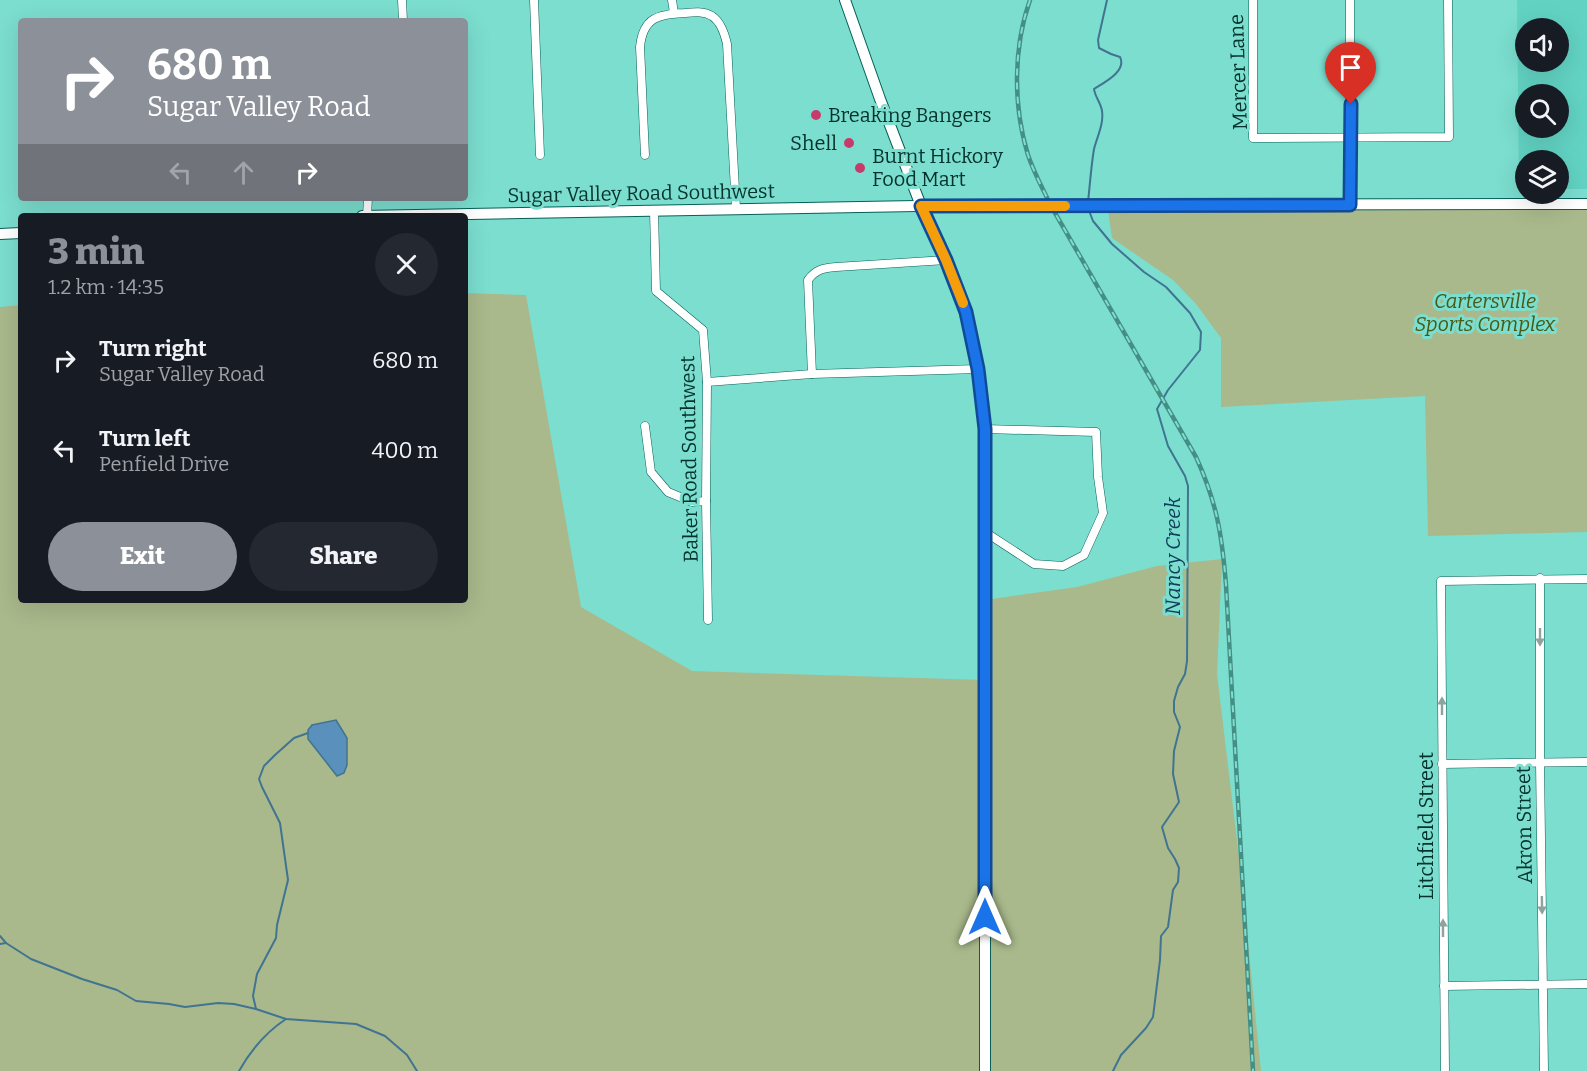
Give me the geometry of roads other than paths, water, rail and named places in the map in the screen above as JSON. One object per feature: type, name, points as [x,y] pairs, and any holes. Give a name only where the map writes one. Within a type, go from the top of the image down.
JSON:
[{"type":"street","points":[[402,0],[403,18]]},
{"type":"street","points":[[534,0],[540,155]]},
{"type":"street","points":[[672,0],[674,13]]},
{"type":"street","points":[[845,0],[921,206],[946,260],[966,312],[978,369],[985,429],[986,1071]]},
{"type":"street","name":"Mercer Lane","points":[[1252,0],[1253,138],[1449,136],[1448,0]]},
{"type":"street","points":[[1350,0],[1350,205]]},
{"type":"street","points":[[645,155],[641,37],[648,24],[664,14],[701,12],[712,16],[724,33],[727,44],[736,208]]},
{"type":"street","name":"Sugar Valley Road Southwest","points":[[468,214],[921,206],[1587,204]]},
{"type":"street","name":"Baker Road Southwest","points":[[654,211],[656,291],[703,330],[707,382],[708,621]]},
{"type":"street","points":[[0,234],[18,233]]},
{"type":"street","points":[[812,374],[808,280],[815,271],[822,268],[946,260]]},
{"type":"street","points":[[707,382],[812,374],[978,369]]},
{"type":"street","points":[[645,426],[651,472],[668,492],[692,502],[706,501]]},
{"type":"street","points":[[985,429],[1096,432],[1098,477],[1103,513],[1084,555],[1063,566],[1034,564],[985,532]]},
{"type":"street","points":[[1540,578],[1587,579]]},
{"type":"street","name":"Litchfield Street","points":[[1445,1071],[1441,582],[1540,578]]},
{"type":"street","name":"Akron Street","points":[[1540,578],[1544,1071]]},
{"type":"street","points":[[1442,764],[1587,762]]},
{"type":"street","points":[[1444,986],[1587,984]]},
{"type":"water","points":[[336,720],[347,738],[347,765],[344,773],[337,776],[308,739],[308,730],[312,725]]},
{"type":"waterway","name":"Nancy Creek","points":[[1088,202],[1094,149],[1102,116],[1094,89],[1114,76],[1121,62],[1120,57],[1099,48],[1098,40],[1107,0]]},
{"type":"waterway","name":"Nancy Creek","points":[[1088,208],[1093,221],[1112,244],[1144,272],[1166,287],[1190,313],[1201,332],[1200,350],[1168,390],[1157,409],[1168,446],[1188,486],[1187,661],[1185,674],[1174,701],[1174,712],[1180,727],[1174,751],[1173,774],[1179,802],[1162,827],[1168,848],[1179,868],[1178,882],[1173,890],[1168,927],[1161,936],[1153,1017],[1121,1055],[1113,1071]]},
{"type":"waterway","points":[[256,1009],[253,996],[257,974],[276,938],[288,880],[280,823],[259,779],[264,766],[275,755],[294,738],[308,733]]},
{"type":"waterway","points":[[0,936],[6,943],[31,959],[117,990],[136,1001],[185,1007],[218,1003],[234,1004],[286,1019],[356,1024],[385,1036],[407,1055],[417,1071]]},
{"type":"waterway","points":[[0,944],[6,943]]},
{"type":"waterway","points":[[239,1071],[260,1042],[286,1019]]},
{"type":"railway","points":[[1030,0],[1020,38],[1017,77],[1020,117],[1030,162],[1051,206],[1196,457],[1209,489],[1217,520],[1223,550],[1226,585],[1253,1071]]},
{"type":"place","name":"Breaking Bangers","points":[[816,115]]},
{"type":"place","name":"Shell","points":[[849,143]]},
{"type":"place","name":"Burnt Hickory Food Mart","points":[[860,168]]},
{"type":"park label","name":"Cartersville Sports Complex","points":[[1485,312]]}]
